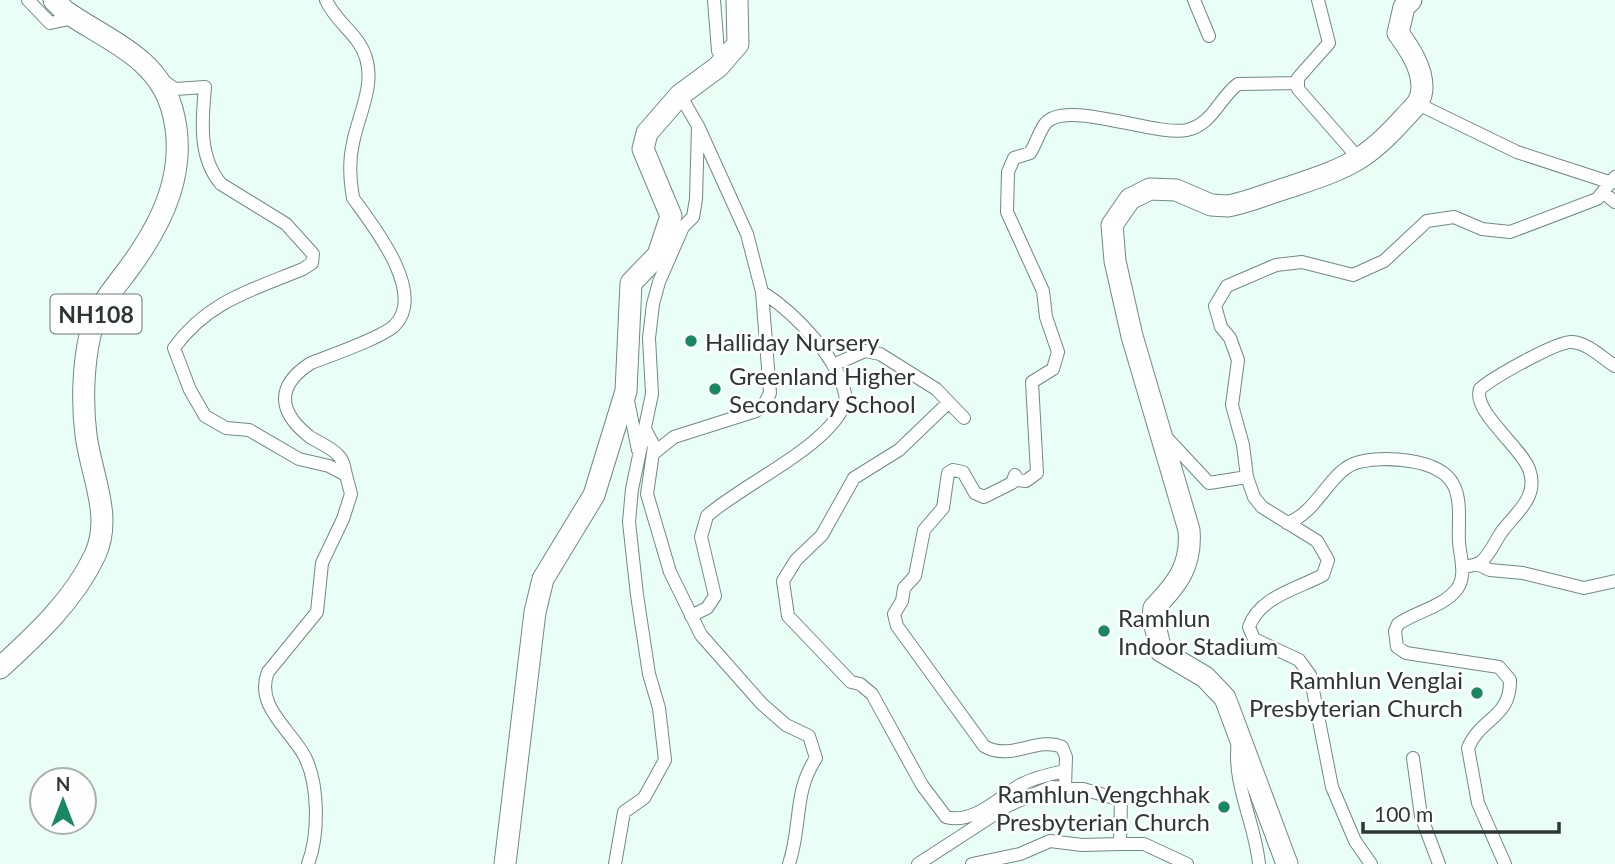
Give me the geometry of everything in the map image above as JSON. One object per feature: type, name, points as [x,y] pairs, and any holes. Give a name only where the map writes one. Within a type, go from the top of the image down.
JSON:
[{"type":"main road","name":"NH108","points":[[0,668],[36,635],[66,600],[95,555],[102,533],[103,511],[85,432],[89,338],[100,308],[147,244],[171,192],[177,166],[172,110],[157,76],[136,56],[74,18],[54,0]]},
{"type":"main road","points":[[505,864],[528,657],[543,579],[594,495],[625,391],[631,283],[658,255],[671,216],[643,149],[647,133],[680,95],[726,58],[738,44],[737,0]]},
{"type":"main road","points":[[1287,864],[1234,719],[1219,690],[1206,677],[1161,651],[1155,628],[1154,608],[1179,581],[1191,547],[1189,530],[1163,435],[1132,336],[1115,261],[1112,225],[1130,199],[1150,189],[1176,190],[1211,205],[1245,203],[1329,175],[1360,160],[1389,136],[1418,104],[1422,88],[1420,77],[1414,58],[1398,33],[1404,7],[1411,0]]},
{"type":"street","points":[[28,0],[50,23],[74,18]]},
{"type":"street","points":[[308,864],[317,797],[312,776],[304,755],[284,731],[266,697],[264,683],[268,673],[317,612],[322,563],[343,519],[351,494],[344,462],[290,419],[285,408],[287,386],[299,371],[311,363],[395,325],[403,308],[402,288],[391,252],[353,198],[351,187],[352,145],[368,78],[366,58],[358,39],[336,18],[326,0]]},
{"type":"street","points":[[714,0],[718,51],[726,58]]},
{"type":"street","points":[[1194,0],[1209,36]]},
{"type":"street","points":[[1297,83],[1329,43],[1318,0]]},
{"type":"street","points":[[157,76],[175,89],[205,86],[201,126],[208,166],[213,175],[221,184],[286,224],[309,246],[313,254],[312,263],[303,269],[221,302],[188,329],[174,348],[190,390],[205,415],[226,428],[249,430],[299,459],[329,466],[346,475]]},
{"type":"street","points":[[1297,83],[1304,98],[1360,160]]},
{"type":"street","points":[[1065,787],[1065,750],[1057,744],[1038,744],[1012,751],[992,750],[984,746],[897,626],[894,614],[902,601],[904,588],[915,576],[924,530],[943,508],[948,473],[959,469],[975,494],[984,497],[1016,477],[1026,481],[1037,473],[1032,382],[1053,369],[1058,352],[1046,317],[1037,275],[1007,212],[1008,172],[1014,158],[1030,153],[1045,123],[1064,114],[1177,131],[1199,125],[1206,120],[1238,84],[1297,83]]},
{"type":"street","points":[[654,453],[674,437],[756,411],[765,403],[770,384],[765,355],[766,329],[762,292],[747,234],[698,126],[680,95]]},
{"type":"street","points":[[1418,104],[1517,152],[1610,185]]},
{"type":"street","points":[[615,864],[624,812],[644,798],[665,760],[659,708],[649,674],[637,595],[630,508],[652,394],[650,323],[659,282],[683,227],[693,217],[698,126]]},
{"type":"street","points":[[1610,185],[1615,202]]},
{"type":"street","points":[[1371,864],[1354,841],[1332,786],[1310,675],[1299,660],[1254,639],[1249,627],[1254,614],[1272,600],[1323,575],[1328,560],[1317,541],[1262,507],[1254,497],[1247,477],[1243,444],[1232,405],[1238,360],[1230,338],[1221,327],[1215,306],[1227,286],[1289,262],[1353,275],[1384,261],[1427,221],[1454,218],[1482,229],[1510,232],[1582,206],[1610,185]]},
{"type":"street","points":[[691,616],[707,608],[715,596],[701,537],[707,516],[735,494],[795,456],[842,410],[846,400],[833,365],[786,307],[762,292]]},
{"type":"street","points":[[1462,567],[1485,559],[1503,530],[1526,503],[1532,484],[1522,456],[1481,407],[1480,389],[1499,375],[1562,343],[1582,344],[1615,366]]},
{"type":"street","points":[[833,365],[855,354],[873,352],[936,389],[964,418]]},
{"type":"street","points":[[625,391],[639,454]]},
{"type":"street","points":[[948,403],[899,450],[850,483],[822,535],[796,560],[783,581],[788,616],[851,682],[860,684],[872,694],[922,785],[946,817],[956,818],[981,810],[1022,784],[1065,771]]},
{"type":"street","points":[[645,429],[652,439],[654,453],[648,472],[647,494],[670,572],[691,616],[711,649],[740,682],[786,726],[809,736],[813,742],[816,758],[803,778],[795,847],[789,864]]},
{"type":"street","points":[[1163,435],[1209,483],[1247,477]]},
{"type":"street","points":[[1287,523],[1307,510],[1346,468],[1356,462],[1386,459],[1429,467],[1446,474],[1454,485],[1459,505],[1462,567],[1460,586],[1448,599],[1398,624],[1396,647],[1406,653],[1499,667],[1510,680],[1505,706],[1478,729],[1468,748],[1478,803],[1505,864]]},
{"type":"street","points":[[1477,564],[1490,570],[1523,573],[1584,588],[1615,581]]},
{"type":"street","points":[[1238,736],[1237,772],[1251,819],[1259,864]]},
{"type":"street","points":[[1413,758],[1421,816],[1438,864]]},
{"type":"street","points":[[918,864],[1009,805],[1051,787],[1065,787],[1121,800],[1120,844]]},
{"type":"street","points":[[972,864],[1020,854],[1050,841],[1082,845],[1144,844],[1187,864]]},
{"type":"place","name":"Halliday Nursery","points":[[691,341]]},
{"type":"place","name":"Greenland Higher Secondary School","points":[[715,389]]},
{"type":"place","name":"Ramhlun Indoor Stadium","points":[[1104,631]]},
{"type":"place","name":"Ramhlun Venglai Presbyterian Church","points":[[1477,693]]},
{"type":"place","name":"Ramhlun Vengchhak Presbyterian Church","points":[[1224,807]]}]
